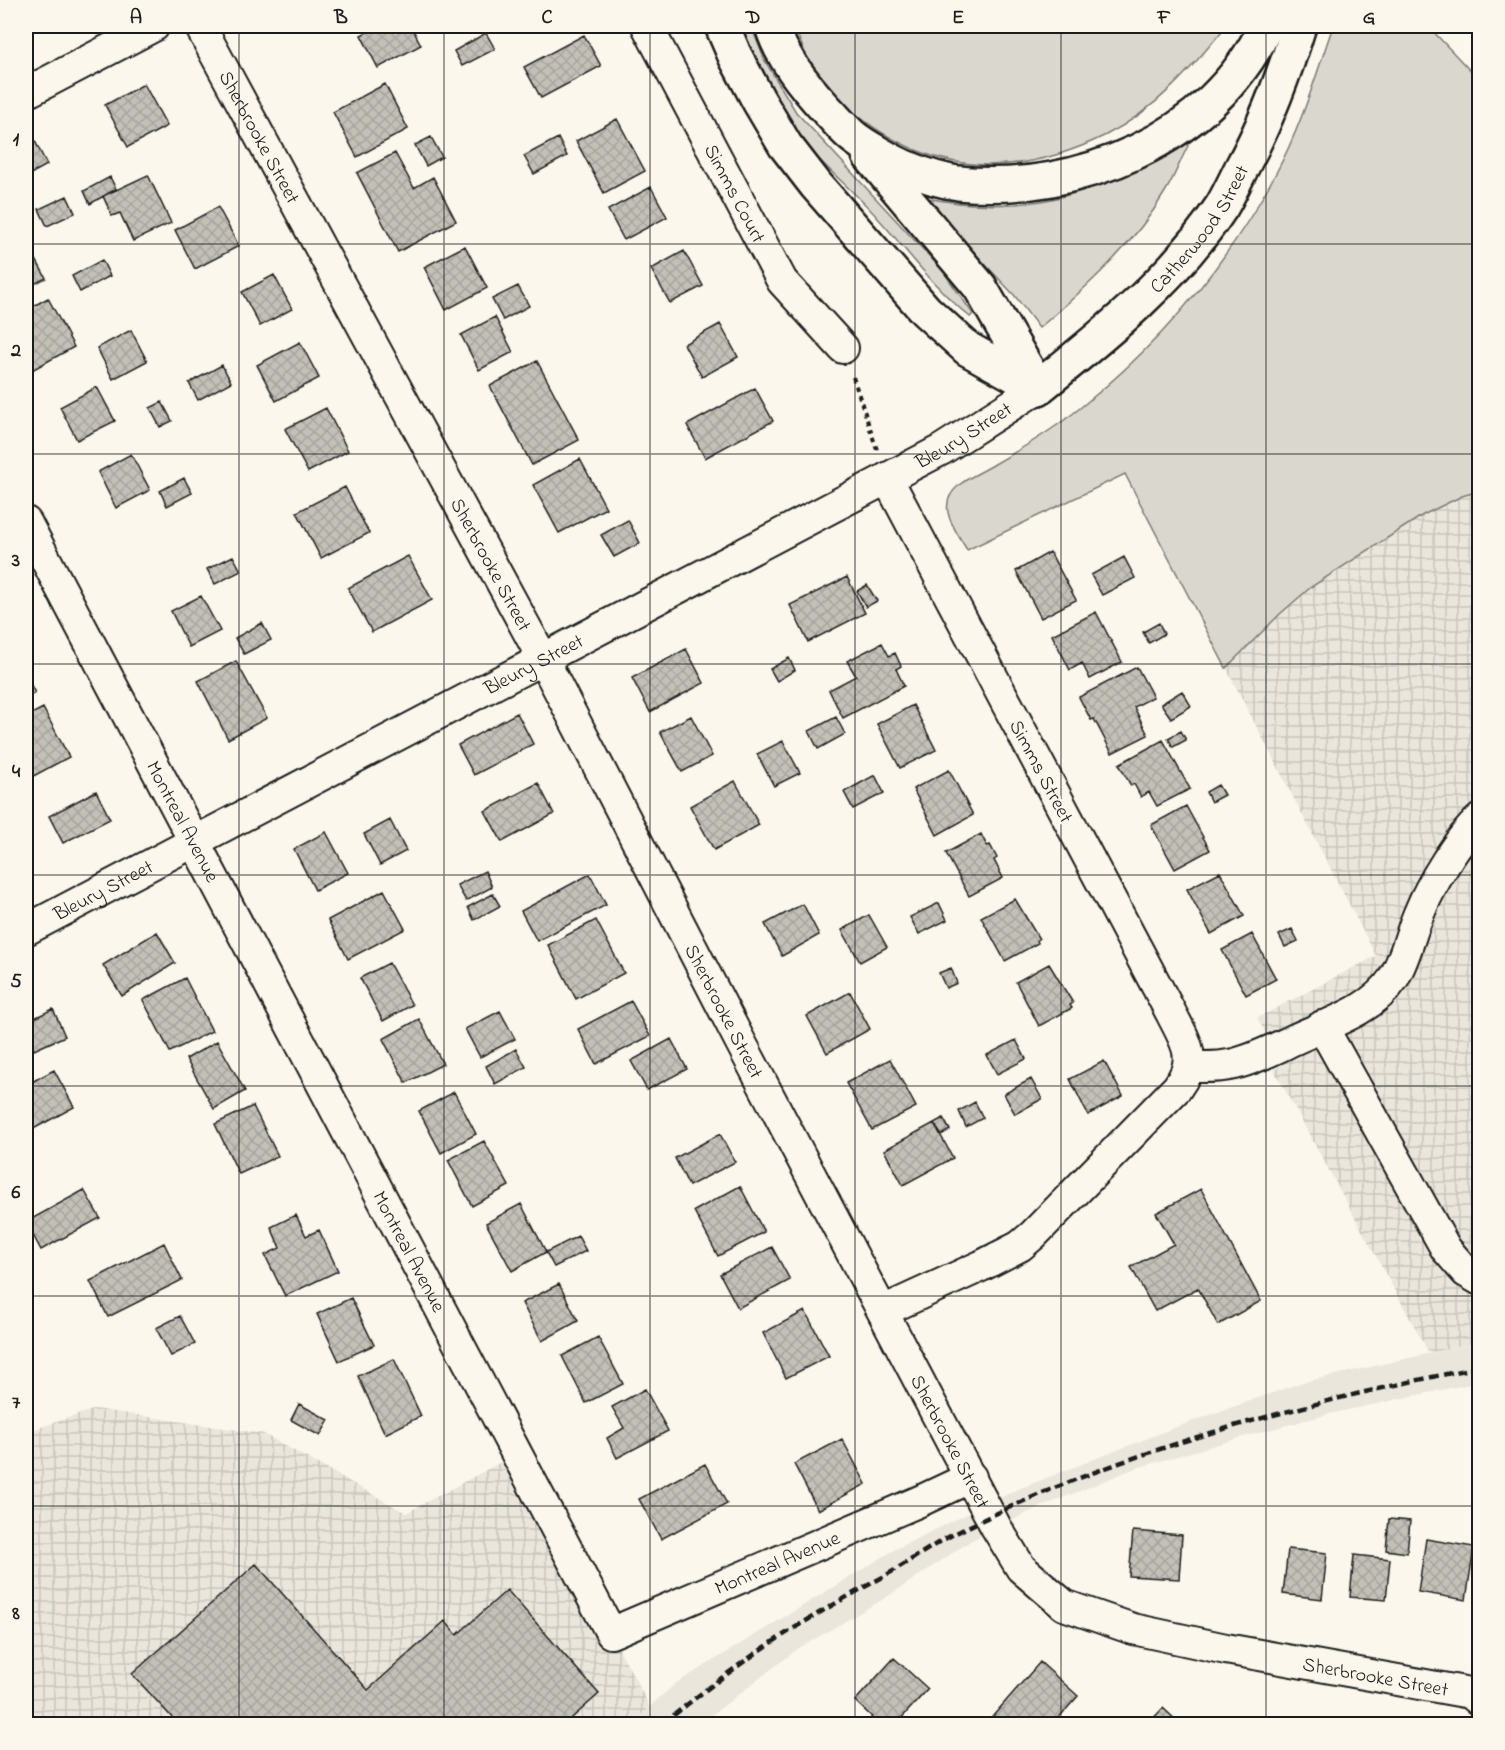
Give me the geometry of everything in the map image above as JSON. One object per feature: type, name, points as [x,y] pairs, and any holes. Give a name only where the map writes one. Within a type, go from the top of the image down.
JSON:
[{"type":"main road","points":[[722,26],[735,56],[785,145],[816,185],[926,311],[968,350],[1038,388]]},
{"type":"main road","points":[[772,26],[790,63],[808,90],[852,136],[980,287],[1038,388]]},
{"type":"main road","points":[[852,136],[908,169],[956,183],[1005,185],[1052,179],[1094,170],[1136,152],[1177,129],[1209,102],[1233,77],[1258,42],[1266,26]]},
{"type":"main road","name":"Catherwood Street","points":[[1038,388],[1111,329],[1150,291],[1193,244],[1223,205],[1260,134],[1299,26]]},
{"type":"street","points":[[26,93],[154,26]]},
{"type":"street","name":"Sherbrooke Street","points":[[200,26],[543,659],[740,1041],[996,1527],[1021,1568],[1064,1605],[1133,1629],[1226,1649],[1476,1695]]},
{"type":"street","name":"Simms Court","points":[[647,26],[782,281],[843,348]]},
{"type":"street","name":"Bleury Street","points":[[26,930],[941,450],[1038,388]]},
{"type":"street","name":"Simms Street","points":[[887,478],[1184,1039],[1188,1050],[1189,1067]]},
{"type":"street","name":"Montreal Avenue","points":[[26,522],[610,1633],[920,1501],[970,1477]]},
{"type":"street","points":[[883,1311],[989,1262],[1026,1240],[1177,1088],[1189,1067],[1219,1067],[1249,1060],[1369,1003],[1394,978],[1420,909],[1458,845],[1479,819]]},
{"type":"street","points":[[1322,1026],[1446,1249],[1466,1272],[1479,1280]]},
{"type":"path","points":[[843,348],[887,478]]},
{"type":"shaded area","points":[[736,26],[751,26],[765,61],[796,112],[943,271],[973,314],[970,317],[944,293],[868,207],[822,163],[794,131],[759,72]]},
{"type":"shaded area","points":[[794,26],[1226,26],[1172,87],[1124,125],[1064,152],[1019,163],[989,165],[965,163],[918,151],[874,128],[837,96],[816,72]]},
{"type":"shaded area","points":[[1333,26],[1428,26],[1479,80],[1479,491],[1462,496],[1423,515],[1311,587],[1280,614],[1226,668],[1125,474],[967,550],[949,518],[948,501],[951,494],[962,483],[1038,438],[1080,408],[1137,357],[1190,301],[1236,239],[1276,173],[1301,119]]},
{"type":"shaded area","points":[[1186,139],[1188,146],[1171,181],[1139,230],[1091,282],[1039,328],[1015,296],[922,197],[991,205],[1037,202],[1060,197],[1082,191],[1114,177]]},
{"type":"shaded area","points":[[1479,491],[1479,1342],[1429,1353],[1274,1070],[1283,1064],[1257,1018],[1376,956],[1226,668],[1280,614],[1311,587],[1423,515],[1462,496]]},
{"type":"shaded area","points":[[1479,1342],[1479,1382],[1329,1414],[1133,1469],[1029,1512],[972,1540],[887,1597],[799,1648],[700,1724],[630,1724],[675,1684],[894,1550],[1016,1490],[1171,1429],[1300,1383]]},
{"type":"shaded area","points":[[95,1409],[264,1434],[406,1513],[516,1454],[650,1707],[630,1724],[26,1724],[26,1432]]},
{"type":"building","points":[[379,26],[411,26],[421,45],[378,68],[361,35]]},
{"type":"building","points":[[486,33],[495,49],[462,66],[454,51]]},
{"type":"building","points":[[584,35],[601,66],[541,98],[524,67]]},
{"type":"building","points":[[144,84],[167,126],[128,147],[105,105]]},
{"type":"building","points":[[385,84],[408,129],[357,157],[333,112]]},
{"type":"building","points":[[617,119],[645,171],[604,193],[576,141]]},
{"type":"building","points":[[32,135],[47,165],[27,176],[26,139]]},
{"type":"building","points":[[431,137],[442,157],[426,166],[415,145]]},
{"type":"building","points":[[558,138],[567,156],[534,174],[524,156]]},
{"type":"building","points":[[395,153],[414,188],[433,177],[456,221],[398,252],[357,173]]},
{"type":"building","points":[[148,175],[171,223],[133,241],[120,213],[112,216],[103,196]]},
{"type":"building","points":[[110,177],[116,189],[90,204],[84,191]]},
{"type":"building","points":[[651,187],[667,217],[624,240],[608,210]]},
{"type":"building","points":[[67,196],[75,213],[47,226],[39,209]]},
{"type":"building","points":[[218,207],[239,246],[195,269],[175,230]]},
{"type":"building","points":[[26,241],[46,278],[26,288]]},
{"type":"building","points":[[465,246],[487,288],[446,310],[424,267]]},
{"type":"building","points":[[684,251],[703,286],[670,303],[651,269]]},
{"type":"building","points":[[102,260],[110,276],[80,292],[72,276]]},
{"type":"building","points":[[274,275],[292,309],[260,326],[242,292]]},
{"type":"building","points":[[518,286],[529,306],[503,320],[492,299]]},
{"type":"building","points":[[48,298],[74,347],[32,370],[26,356],[26,310]]},
{"type":"building","points":[[495,317],[513,352],[479,370],[461,335]]},
{"type":"building","points":[[720,324],[738,357],[702,377],[684,344]]},
{"type":"building","points":[[131,330],[147,361],[113,379],[97,348]]},
{"type":"building","points":[[300,342],[319,378],[276,401],[257,365]]},
{"type":"building","points":[[537,361],[579,440],[532,465],[490,386]]},
{"type":"building","points":[[222,365],[231,382],[198,400],[189,383]]},
{"type":"building","points":[[97,387],[115,421],[77,440],[60,407]]},
{"type":"building","points":[[755,388],[773,421],[705,458],[687,425]]},
{"type":"building","points":[[162,402],[172,421],[160,427],[150,408]]},
{"type":"building","points":[[326,408],[348,451],[308,472],[285,429]]},
{"type":"building","points":[[131,454],[150,490],[116,508],[98,472]]},
{"type":"building","points":[[580,459],[606,508],[559,533],[533,485]]},
{"type":"building","points":[[184,478],[192,493],[167,506],[160,491]]},
{"type":"building","points":[[345,487],[369,533],[321,558],[297,512]]},
{"type":"building","points":[[628,520],[640,543],[614,557],[601,535]]},
{"type":"building","points":[[1050,552],[1076,600],[1041,618],[1016,571]]},
{"type":"building","points":[[233,556],[241,571],[215,584],[207,569]]},
{"type":"building","points":[[408,556],[432,600],[372,632],[348,588]]},
{"type":"building","points":[[1124,557],[1135,578],[1102,595],[1091,575]]},
{"type":"building","points":[[847,577],[865,613],[808,642],[790,605]]},
{"type":"building","points":[[867,585],[877,601],[866,607],[857,591]]},
{"type":"building","points":[[201,596],[220,631],[189,647],[171,611]]},
{"type":"building","points":[[1096,612],[1122,662],[1090,679],[1082,663],[1070,670],[1052,635]]},
{"type":"building","points":[[262,623],[271,640],[244,654],[235,638]]},
{"type":"building","points":[[1159,623],[1164,634],[1149,643],[1143,632]]},
{"type":"building","points":[[882,643],[889,656],[895,653],[901,666],[896,669],[904,686],[843,718],[829,690],[856,676],[847,661]]},
{"type":"building","points":[[686,649],[704,683],[650,712],[632,678]]},
{"type":"building","points":[[789,658],[795,670],[777,681],[770,669]]},
{"type":"building","points":[[236,661],[267,718],[228,739],[198,681]]},
{"type":"building","points":[[1137,667],[1153,697],[1134,707],[1148,735],[1112,753],[1079,697]]},
{"type":"building","points":[[26,676],[35,693],[26,698]]},
{"type":"building","points":[[1182,691],[1191,706],[1171,718],[1161,704]]},
{"type":"building","points":[[913,705],[936,750],[900,768],[877,724]]},
{"type":"building","points":[[43,708],[69,757],[26,780],[26,717]]},
{"type":"building","points":[[517,713],[533,744],[474,775],[458,745]]},
{"type":"building","points":[[691,716],[712,756],[682,772],[660,732]]},
{"type":"building","points":[[836,717],[845,734],[818,749],[809,731]]},
{"type":"building","points":[[1181,731],[1186,740],[1173,747],[1168,738]]},
{"type":"building","points":[[1163,740],[1190,789],[1157,806],[1149,792],[1141,797],[1134,784],[1131,786],[1119,764]]},
{"type":"building","points":[[783,741],[800,773],[774,786],[757,754]]},
{"type":"building","points":[[949,770],[973,815],[937,835],[913,789]]},
{"type":"building","points":[[875,775],[884,793],[853,809],[844,792]]},
{"type":"building","points":[[735,781],[759,825],[714,850],[690,806]]},
{"type":"building","points":[[538,783],[554,814],[502,842],[485,811]]},
{"type":"building","points":[[1218,785],[1224,795],[1211,802],[1206,792]]},
{"type":"building","points":[[96,791],[110,819],[63,843],[49,816]]},
{"type":"building","points":[[1186,806],[1210,850],[1175,869],[1151,825]]},
{"type":"building","points":[[390,820],[406,851],[380,865],[364,834]]},
{"type":"building","points":[[326,832],[348,873],[315,890],[294,849]]},
{"type":"building","points":[[981,834],[997,858],[994,860],[1003,878],[969,896],[946,853]]},
{"type":"building","points":[[485,871],[492,887],[466,901],[457,885]]},
{"type":"building","points":[[1220,872],[1244,916],[1211,934],[1187,889]]},
{"type":"building","points":[[590,874],[606,905],[537,941],[521,911]]},
{"type":"building","points":[[384,890],[405,929],[348,959],[328,920]]},
{"type":"building","points":[[493,894],[500,906],[474,920],[468,907]]},
{"type":"building","points":[[1015,899],[1039,939],[1038,943],[1005,961],[981,917]]},
{"type":"building","points":[[939,903],[947,920],[919,934],[910,917]]},
{"type":"building","points":[[803,904],[819,935],[782,956],[765,924]]},
{"type":"building","points":[[869,915],[887,947],[860,962],[842,930]]},
{"type":"building","points":[[596,920],[624,973],[576,999],[548,945]]},
{"type":"building","points":[[1292,929],[1298,941],[1285,947],[1279,935]]},
{"type":"building","points":[[157,932],[175,963],[122,996],[103,965]]},
{"type":"building","points":[[1252,934],[1276,979],[1246,995],[1222,950]]},
{"type":"building","points":[[389,963],[412,1005],[383,1021],[360,978]]},
{"type":"building","points":[[1049,964],[1073,1003],[1070,1005],[1072,1008],[1039,1026],[1016,982]]},
{"type":"building","points":[[951,968],[957,983],[946,988],[939,973]]},
{"type":"building","points":[[185,978],[212,1031],[170,1052],[143,1000]]},
{"type":"building","points":[[850,992],[870,1029],[827,1053],[807,1016]]},
{"type":"building","points":[[631,1001],[650,1036],[596,1064],[578,1029]]},
{"type":"building","points":[[53,1009],[65,1036],[34,1050],[26,1031],[26,1022]]},
{"type":"building","points":[[500,1011],[515,1039],[480,1057],[465,1029]]},
{"type":"building","points":[[419,1019],[443,1064],[406,1083],[383,1039]]},
{"type":"building","points":[[671,1039],[687,1069],[647,1090],[631,1061]]},
{"type":"building","points":[[1016,1040],[1026,1059],[997,1074],[987,1055]]},
{"type":"building","points":[[217,1041],[245,1091],[214,1109],[186,1059]]},
{"type":"building","points":[[516,1049],[526,1067],[495,1084],[486,1066]]},
{"type":"building","points":[[890,1059],[916,1107],[872,1130],[846,1083]]},
{"type":"building","points":[[1104,1061],[1123,1096],[1088,1115],[1070,1079]]},
{"type":"building","points":[[54,1070],[74,1107],[26,1133],[26,1085]]},
{"type":"building","points":[[1031,1079],[1042,1099],[1015,1114],[1004,1094]]},
{"type":"building","points":[[454,1092],[476,1134],[441,1153],[419,1111]]},
{"type":"building","points":[[975,1102],[983,1118],[966,1127],[959,1111]]},
{"type":"building","points":[[253,1106],[278,1156],[239,1174],[215,1124]]},
{"type":"building","points":[[943,1118],[950,1130],[941,1135],[934,1123]]},
{"type":"building","points":[[934,1123],[953,1158],[903,1185],[884,1150]]},
{"type":"building","points":[[720,1134],[735,1162],[689,1186],[675,1158]]},
{"type":"building","points":[[484,1141],[509,1186],[472,1206],[448,1160]]},
{"type":"building","points":[[740,1186],[764,1232],[718,1256],[694,1211]]},
{"type":"building","points":[[1201,1189],[1261,1301],[1218,1325],[1198,1288],[1155,1311],[1131,1267],[1174,1244],[1156,1213]]},
{"type":"building","points":[[84,1190],[100,1218],[41,1250],[26,1222]]},
{"type":"building","points":[[521,1204],[546,1252],[512,1271],[486,1223]]},
{"type":"building","points":[[296,1215],[306,1236],[319,1230],[338,1271],[285,1296],[265,1255],[280,1248],[271,1227]]},
{"type":"building","points":[[578,1236],[586,1251],[554,1267],[546,1252]]},
{"type":"building","points":[[164,1243],[182,1280],[108,1317],[90,1281]]},
{"type":"building","points":[[772,1247],[790,1280],[738,1308],[720,1274]]},
{"type":"building","points":[[559,1284],[578,1321],[542,1341],[522,1303]]},
{"type":"building","points":[[351,1298],[374,1345],[339,1361],[317,1314]]},
{"type":"building","points":[[805,1311],[829,1356],[786,1378],[763,1333]]},
{"type":"building","points":[[180,1316],[195,1344],[171,1356],[156,1328]]},
{"type":"building","points":[[598,1337],[623,1384],[586,1403],[562,1356]]},
{"type":"building","points":[[394,1359],[421,1416],[385,1434],[358,1376]]},
{"type":"building","points":[[645,1389],[668,1431],[617,1458],[607,1438],[624,1428],[612,1407]]},
{"type":"building","points":[[299,1404],[329,1420],[320,1436],[291,1420]]},
{"type":"building","points":[[842,1439],[866,1484],[818,1510],[794,1464]]},
{"type":"building","points":[[705,1464],[727,1504],[661,1539],[639,1499]]},
{"type":"building","points":[[1389,1519],[1410,1521],[1407,1553],[1386,1550]]},
{"type":"building","points":[[1133,1531],[1182,1535],[1179,1579],[1129,1576]]},
{"type":"building","points":[[1426,1539],[1474,1547],[1466,1600],[1418,1592]]},
{"type":"building","points":[[1288,1549],[1327,1553],[1322,1599],[1283,1594]]},
{"type":"building","points":[[1354,1555],[1390,1559],[1386,1600],[1350,1597]]},
{"type":"building","points":[[256,1564],[368,1690],[445,1621],[457,1635],[507,1590],[599,1694],[565,1724],[178,1724],[132,1674]]},
{"type":"building","points":[[894,1658],[928,1689],[896,1724],[865,1724],[872,1717],[855,1701]]},
{"type":"building","points":[[1040,1662],[1078,1696],[1053,1724],[986,1724]]},
{"type":"building","points":[[1163,1708],[1180,1724],[1148,1724]]},
{"type":"railway","points":[[663,1724],[733,1670],[824,1610],[954,1534],[1017,1504],[1145,1454],[1211,1433],[1345,1397],[1480,1367]]}]
